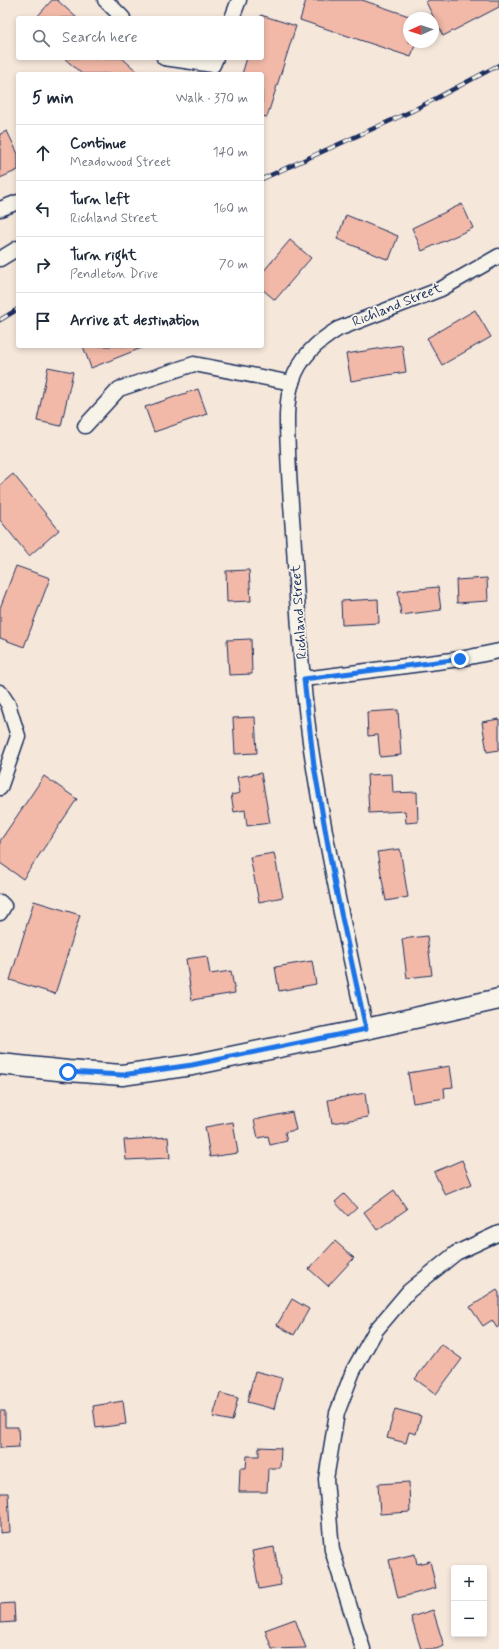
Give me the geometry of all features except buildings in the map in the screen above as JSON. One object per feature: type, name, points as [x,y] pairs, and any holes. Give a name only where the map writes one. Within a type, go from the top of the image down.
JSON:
[{"type":"street","points":[[105,0],[121,16]]},
{"type":"street","points":[[233,16],[239,0]]},
{"type":"street","points":[[178,60],[213,65],[215,60]]},
{"type":"street","points":[[0,209],[16,203]]},
{"type":"street","points":[[0,259],[16,249]]},
{"type":"street","name":"Richland Street","points":[[366,1029],[335,885],[315,774],[304,679],[286,413],[292,383],[300,363],[311,349],[338,329],[441,289],[499,256]]},
{"type":"street","points":[[85,426],[119,389],[194,364],[292,383]]},
{"type":"street","points":[[304,679],[460,659],[499,651]]},
{"type":"street","points":[[0,692],[8,704],[18,736],[0,788]]},
{"type":"street","points":[[0,902],[4,906],[0,913]]},
{"type":"street","points":[[0,1064],[68,1072],[122,1075],[192,1065],[366,1029],[499,999]]},
{"type":"street","points":[[363,1649],[332,1550],[326,1479],[337,1413],[353,1371],[376,1330],[409,1291],[456,1253],[499,1233]]},
{"type":"railway","points":[[264,178],[412,111],[499,65]]},
{"type":"railway","points":[[0,320],[16,310]]},
{"type":"route","points":[[68,1072],[122,1075],[192,1065],[366,1029],[335,885],[314,766],[304,679],[460,659]]}]
